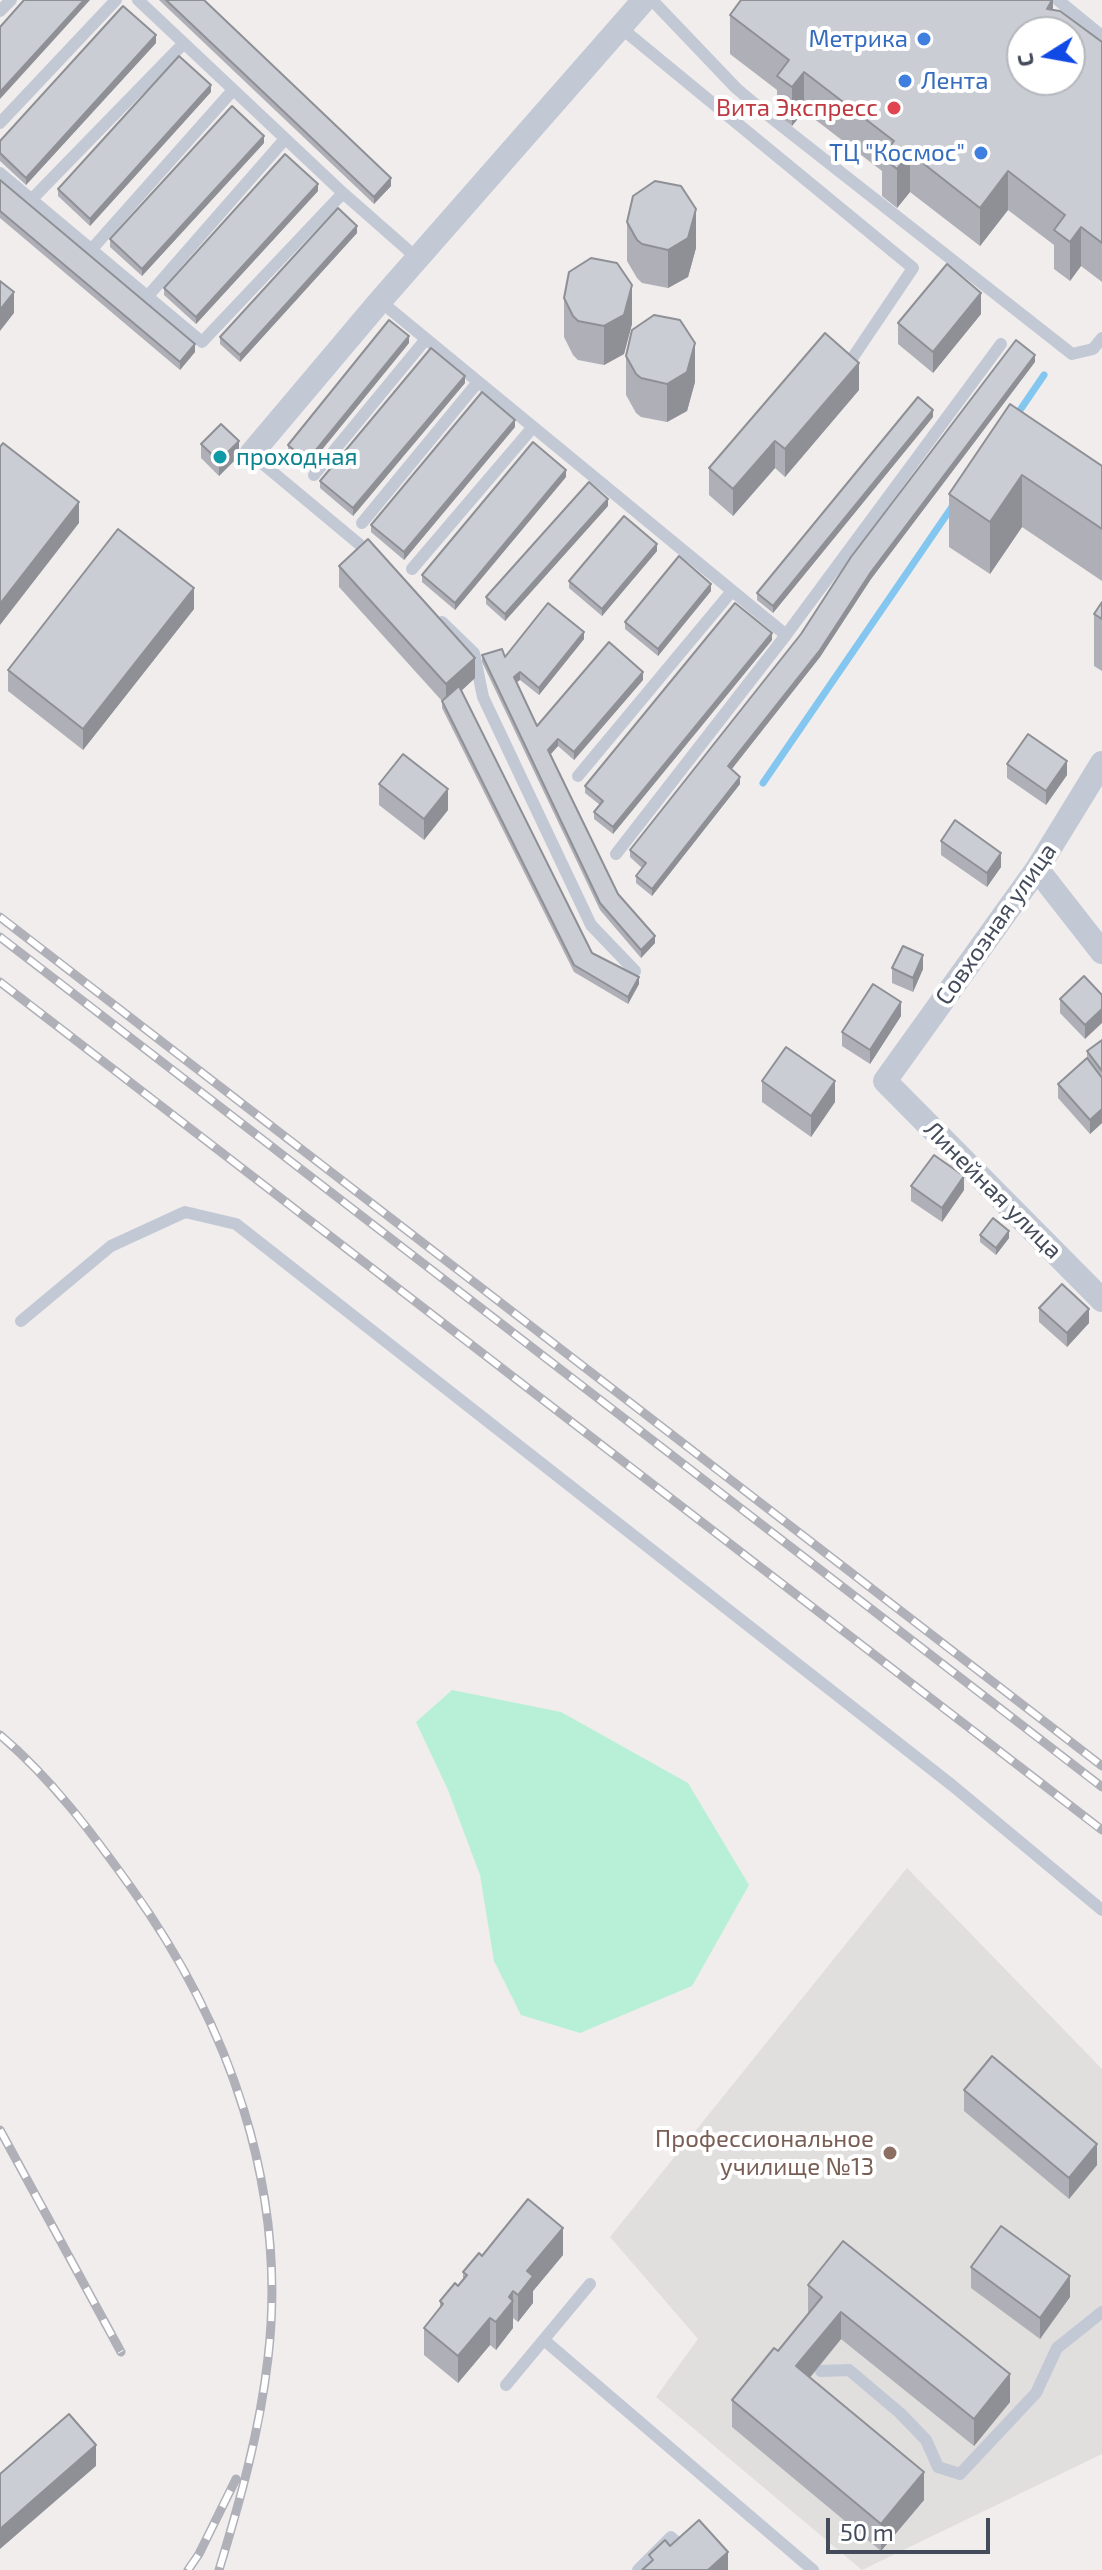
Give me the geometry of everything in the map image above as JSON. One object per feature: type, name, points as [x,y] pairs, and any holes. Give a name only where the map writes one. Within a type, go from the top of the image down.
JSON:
[{"type":"street","points":[[251,454],[417,258],[644,0]]},
{"type":"street","name":"Совхозная улица","points":[[885,1081],[1037,869],[1102,763]]},
{"type":"street","points":[[1037,869],[1102,952]]},
{"type":"street","name":"Линейная улица","points":[[885,1081],[1102,1300]]},
{"type":"lane","points":[[0,11],[11,0]]},
{"type":"lane","points":[[0,123],[116,0]]},
{"type":"lane","points":[[138,0],[343,193],[417,258]]},
{"type":"lane","points":[[652,0],[736,88],[769,116],[1072,354],[1093,349],[1102,338]]},
{"type":"lane","points":[[1058,0],[1102,36]]},
{"type":"lane","points":[[620,27],[913,268],[849,363]]},
{"type":"lane","points":[[32,199],[184,43]]},
{"type":"lane","points":[[91,250],[233,90]]},
{"type":"lane","points":[[147,297],[285,139]]},
{"type":"lane","points":[[0,173],[202,342],[343,193]]},
{"type":"lane","points":[[380,301],[786,635]]},
{"type":"lane","points":[[314,475],[426,339]]},
{"type":"lane","points":[[616,854],[786,635],[1001,344]]},
{"type":"lane","points":[[362,523],[478,382]]},
{"type":"lane","points":[[412,569],[533,427]]},
{"type":"lane","points":[[251,454],[379,562]]},
{"type":"lane","points":[[578,776],[732,591]]},
{"type":"lane","points":[[432,613],[474,653],[483,697],[591,925],[635,971]]},
{"type":"lane","points":[[21,1321],[111,1246],[185,1212],[236,1224],[953,1786],[1102,1910]]},
{"type":"lane","points":[[506,2385],[590,2284]]},
{"type":"lane","points":[[821,2371],[849,2370],[900,2413],[926,2440],[938,2467],[960,2474],[1036,2393],[1057,2348],[1102,2312]]},
{"type":"lane","points":[[544,2340],[813,2570]]},
{"type":"lane","points":[[638,2570],[671,2537],[706,2570]]},
{"type":"shaded area","name":"Профессиональное училище №13","points":[[907,1868],[1102,2069],[1102,2454],[862,2570],[656,2397],[698,2339],[610,2237]]},
{"type":"green space","points":[[452,1690],[561,1712],[688,1783],[749,1885],[692,1986],[580,2033],[521,2015],[494,1961],[480,1875],[448,1790],[416,1722]]},
{"type":"building","points":[[24,0],[84,0],[0,92],[0,27]]},
{"type":"building","points":[[166,0],[204,0],[391,178],[374,197]]},
{"type":"building","name":"ТЦ \"Космос\"","points":[[741,0],[1052,0],[1047,9],[1060,11],[1067,16],[1006,16],[1006,96],[1086,96],[1086,30],[1102,42],[1102,243],[1081,227],[1070,242],[1054,230],[1065,215],[1008,171],[980,208],[910,153],[897,169],[882,157],[894,141],[804,72],[792,87],[777,76],[789,60],[730,15]]},
{"type":"building","points":[[123,6],[156,35],[26,178],[0,153],[0,141]]},
{"type":"building","points":[[179,56],[211,85],[90,219],[58,189]]},
{"type":"building","points":[[232,106],[264,136],[142,269],[110,239]]},
{"type":"building","points":[[285,154],[318,184],[196,317],[164,288]]},
{"type":"building","points":[[0,180],[195,344],[180,362],[0,211]]},
{"type":"building","points":[[655,181],[681,186],[696,209],[688,238],[668,250],[642,244],[627,222],[633,196]]},
{"type":"building","points":[[338,208],[357,226],[240,355],[220,337]]},
{"type":"building","points":[[591,258],[617,263],[632,285],[624,315],[604,326],[578,321],[564,298],[569,272]]},
{"type":"building","points":[[947,264],[981,293],[933,352],[898,323]]},
{"type":"building","points":[[0,281],[14,292],[0,310]]},
{"type":"building","points":[[654,315],[680,320],[695,343],[687,372],[667,384],[641,378],[626,356],[632,330]]},
{"type":"building","points":[[389,320],[409,336],[307,461],[288,445]]},
{"type":"building","points":[[825,333],[859,363],[785,449],[775,441],[733,489],[709,468]]},
{"type":"building","points":[[1016,340],[1035,355],[871,572],[820,650],[728,766],[740,777],[652,889],[636,876],[646,863],[630,850],[801,634],[851,557]]},
{"type":"building","points":[[431,348],[465,376],[353,508],[320,481]]},
{"type":"building","points":[[482,392],[515,420],[404,552],[371,525]]},
{"type":"building","points":[[918,397],[933,410],[773,606],[757,593]]},
{"type":"building","points":[[1010,404],[1102,466],[1102,529],[1022,475],[990,522],[949,494]]},
{"type":"building","points":[[221,424],[239,441],[219,461],[201,444]]},
{"type":"building","points":[[533,442],[566,470],[455,603],[422,575]]},
{"type":"building","points":[[3,443],[79,502],[0,604],[0,447]]},
{"type":"building","points":[[589,482],[608,499],[505,614],[486,597]]},
{"type":"building","points":[[624,516],[657,544],[602,609],[569,581]]},
{"type":"building","points":[[118,529],[194,588],[83,729],[8,670]]},
{"type":"building","points":[[368,539],[475,658],[446,684],[339,566]]},
{"type":"building","points":[[679,556],[711,584],[658,649],[625,622]]},
{"type":"building","points":[[1102,602],[1102,619],[1094,614]]},
{"type":"building","points":[[548,603],[584,632],[539,688],[520,672],[514,677],[537,726],[609,642],[643,672],[574,752],[558,739],[548,750],[618,894],[655,936],[641,950],[600,903],[482,655],[502,649],[505,657]]},
{"type":"building","points":[[735,603],[772,633],[613,827],[594,812],[603,801],[585,786]]},
{"type":"building","points":[[459,686],[592,953],[639,977],[628,997],[574,965],[442,701]]},
{"type":"building","points":[[1028,734],[1067,761],[1046,791],[1007,764]]},
{"type":"building","points":[[403,754],[448,789],[424,819],[379,784]]},
{"type":"building","points":[[955,820],[1001,853],[987,873],[941,841]]},
{"type":"building","points":[[903,946],[923,955],[913,978],[892,968]]},
{"type":"building","points":[[1084,976],[1102,995],[1102,1009],[1085,1025],[1060,999]]},
{"type":"building","points":[[873,984],[901,1002],[870,1050],[842,1032]]},
{"type":"building","points":[[1102,1040],[1102,1071],[1087,1051]]},
{"type":"building","points":[[786,1047],[835,1081],[811,1116],[762,1081]]},
{"type":"building","points":[[1087,1058],[1102,1078],[1102,1109],[1090,1120],[1058,1084]]},
{"type":"building","points":[[934,1155],[964,1176],[942,1208],[911,1186]]},
{"type":"building","points":[[993,1218],[1009,1231],[996,1248],[980,1235]]},
{"type":"building","points":[[1062,1284],[1089,1309],[1067,1333],[1039,1308]]},
{"type":"building","points":[[992,2056],[1097,2144],[1069,2178],[964,2090]]},
{"type":"building","points":[[528,2199],[563,2228],[527,2271],[533,2276],[518,2295],[513,2291],[509,2297],[513,2301],[496,2322],[490,2318],[458,2356],[424,2328],[443,2304],[440,2301],[455,2283],[458,2286],[467,2275],[463,2272],[479,2253],[482,2256]]},
{"type":"building","points":[[1001,2226],[1070,2276],[1040,2318],[971,2267]]},
{"type":"building","points":[[843,2241],[1010,2374],[974,2419],[841,2312],[796,2366],[924,2472],[881,2524],[732,2400],[774,2348],[778,2351],[822,2297],[808,2285]]},
{"type":"building","points":[[69,2414],[96,2445],[0,2529],[0,2474]]},
{"type":"building","points":[[699,2520],[728,2552],[708,2570],[642,2570],[653,2560],[649,2555],[665,2540],[670,2546]]},
{"type":"waterway","points":[[1016,416],[1044,375]]},
{"type":"waterway","points":[[763,783],[954,504]]},
{"type":"railway","points":[[0,917],[1102,1766]]},
{"type":"railway","points":[[0,937],[1102,1787]]},
{"type":"railway","points":[[0,982],[1102,1830]]},
{"type":"railway","points":[[0,1735],[70,1807],[116,1866],[165,1939],[196,1994],[244,2110],[259,2170],[269,2232],[272,2295],[268,2358],[255,2439],[219,2570]]},
{"type":"railway","points":[[0,2130],[121,2352]]},
{"type":"railway","points":[[188,2570],[236,2479]]},
{"type":"place","name":"Метрика","points":[[924,39]]},
{"type":"place","name":"Лента","points":[[905,81]]},
{"type":"place","name":"Вита Экспресс","points":[[894,108]]},
{"type":"place","name":"ТЦ \"Космос\"","points":[[981,153]]},
{"type":"place","name":"проходная","points":[[220,457]]},
{"type":"place","name":"Профессиональное училище №13","points":[[890,2153]]}]
